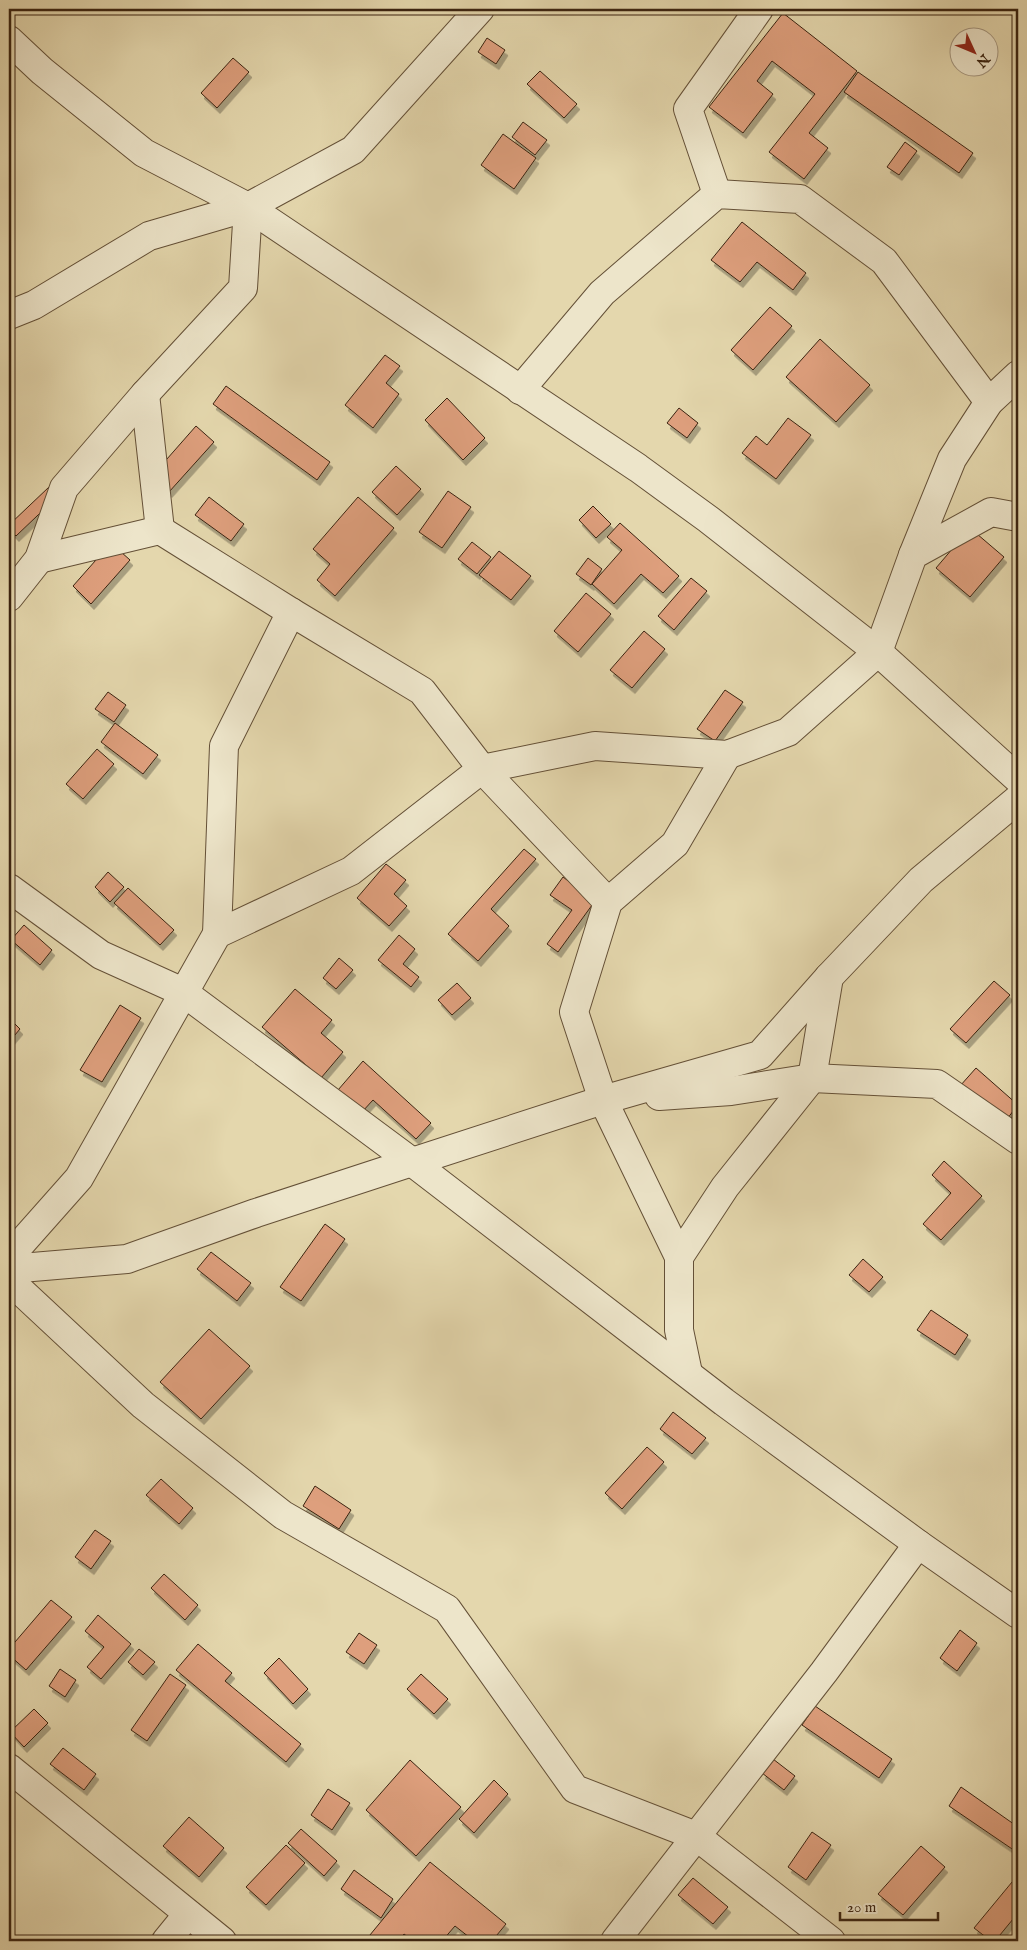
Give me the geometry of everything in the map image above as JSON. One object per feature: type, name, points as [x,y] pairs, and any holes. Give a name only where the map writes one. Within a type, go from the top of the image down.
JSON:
[{"type":"street","points":[[9,315],[34,305],[149,236],[248,207],[353,150],[480,9]]},
{"type":"street","points":[[717,194],[688,109],[759,9]]},
{"type":"street","points":[[9,40],[42,71],[144,153],[248,207],[638,468],[878,652],[1018,779]]},
{"type":"street","points":[[520,390],[602,293],[717,194],[800,199],[884,261],[990,402]]},
{"type":"street","points":[[9,597],[39,559],[64,488],[145,394],[243,288],[248,207]]},
{"type":"street","points":[[217,934],[351,871],[482,769],[595,746],[727,755],[788,732],[878,652],[913,555],[952,459],[990,402],[1018,374]]},
{"type":"street","points":[[145,394],[160,530]]},
{"type":"street","points":[[913,555],[991,512],[1018,517]]},
{"type":"street","points":[[39,559],[160,530],[290,612],[422,691],[482,769],[608,902]]},
{"type":"street","points":[[9,1257],[79,1178],[217,934],[224,746],[290,612]]},
{"type":"street","points":[[688,1373],[679,1330],[679,1257],[603,1100],[574,1012],[608,902],[674,844],[727,755]]},
{"type":"street","points":[[9,1269],[126,1259],[256,1212],[603,1100],[760,1055],[829,977],[921,880],[1018,800]]},
{"type":"street","points":[[9,888],[101,955],[183,992],[412,1162],[732,1407],[918,1544],[1018,1614]]},
{"type":"street","points":[[679,1257],[725,1187],[812,1078],[829,977]]},
{"type":"street","points":[[603,1100],[731,1091],[812,1078],[937,1084],[1018,1140]]},
{"type":"street","points":[[9,1280],[143,1405],[283,1515],[447,1609],[575,1789],[696,1836],[831,1941]]},
{"type":"street","points":[[615,1941],[824,1672],[918,1544]]},
{"type":"street","points":[[9,1768],[222,1941]]},
{"type":"street","points":[[166,1941],[188,1914]]},
{"type":"building","points":[[783,13],[857,71],[809,133],[828,148],[804,179],[769,152],[815,94],[772,61],[757,81],[773,94],[743,133],[709,107]]},
{"type":"building","points":[[487,38],[505,50],[496,64],[478,52]]},
{"type":"building","points":[[233,58],[249,72],[217,108],[201,93]]},
{"type":"building","points":[[540,71],[577,104],[564,118],[527,84]]},
{"type":"building","points":[[858,72],[973,153],[959,173],[844,92]]},
{"type":"building","points":[[523,122],[547,140],[535,155],[512,137]]},
{"type":"building","points":[[503,134],[536,158],[514,189],[481,165]]},
{"type":"building","points":[[905,142],[917,151],[899,175],[887,167]]},
{"type":"building","points":[[742,222],[806,273],[793,290],[757,262],[740,282],[711,260]]},
{"type":"building","points":[[770,307],[792,326],[753,370],[731,350]]},
{"type":"building","points":[[820,339],[870,385],[836,422],[786,377]]},
{"type":"building","points":[[385,355],[400,366],[386,383],[399,394],[373,428],[345,405]]},
{"type":"building","points":[[226,386],[330,462],[317,480],[213,404]]},
{"type":"building","points":[[447,398],[485,438],[463,460],[425,420]]},
{"type":"building","points":[[679,408],[698,423],[687,438],[667,423]]},
{"type":"building","points":[[788,418],[811,435],[776,479],[742,453],[756,436],[767,445]]},
{"type":"building","points":[[196,426],[214,442],[169,492],[152,476]]},
{"type":"building","points":[[396,466],[421,489],[397,515],[372,492]]},
{"type":"building","points":[[49,487],[58,496],[16,536],[9,529],[9,525]]},
{"type":"building","points":[[448,491],[471,507],[442,548],[419,532]]},
{"type":"building","points":[[209,497],[244,524],[231,541],[195,515]]},
{"type":"building","points":[[358,497],[394,528],[335,596],[317,580],[330,564],[313,549]]},
{"type":"building","points":[[593,506],[611,524],[596,538],[579,520]]},
{"type":"building","points":[[620,523],[679,576],[663,593],[641,574],[614,604],[592,584],[622,550],[607,537]]},
{"type":"building","points":[[970,528],[1004,557],[970,597],[936,568]]},
{"type":"building","points":[[472,542],[491,557],[477,574],[458,559]]},
{"type":"building","points":[[111,543],[130,560],[91,604],[73,586]]},
{"type":"building","points":[[499,551],[531,576],[511,600],[479,575]]},
{"type":"building","points":[[588,558],[602,569],[591,585],[576,574]]},
{"type":"building","points":[[691,578],[707,591],[674,630],[658,616]]},
{"type":"building","points":[[586,593],[611,614],[578,652],[554,631]]},
{"type":"building","points":[[644,631],[665,649],[632,688],[610,670]]},
{"type":"building","points":[[725,690],[743,702],[715,741],[697,729]]},
{"type":"building","points":[[108,692],[126,705],[114,722],[95,709]]},
{"type":"building","points":[[115,723],[158,755],[143,774],[101,742]]},
{"type":"building","points":[[97,749],[114,764],[83,799],[66,784]]},
{"type":"building","points":[[524,849],[536,859],[491,909],[509,926],[478,961],[448,934]]},
{"type":"building","points":[[386,864],[406,880],[394,894],[407,906],[389,926],[357,898]]},
{"type":"building","points":[[108,872],[124,887],[110,902],[95,887]]},
{"type":"building","points":[[563,877],[595,901],[558,952],[547,944],[572,910],[550,895]]},
{"type":"building","points":[[128,888],[174,930],[160,945],[114,903]]},
{"type":"building","points":[[24,925],[52,950],[40,965],[11,940]]},
{"type":"building","points":[[399,935],[415,949],[403,964],[419,977],[411,987],[378,960]]},
{"type":"building","points":[[339,958],[353,970],[336,989],[323,978]]},
{"type":"building","points":[[994,981],[1010,995],[966,1043],[950,1029]]},
{"type":"building","points":[[457,983],[471,998],[452,1015],[438,1000]]},
{"type":"building","points":[[295,989],[332,1020],[321,1033],[343,1052],[321,1078],[262,1027]]},
{"type":"building","points":[[120,1005],[141,1018],[102,1082],[80,1070]]},
{"type":"building","points":[[9,1018],[20,1029],[9,1042]]},
{"type":"building","points":[[363,1061],[431,1123],[416,1139],[373,1100],[362,1112],[338,1090]]},
{"type":"building","points":[[976,1068],[1018,1105],[1003,1124],[960,1086]]},
{"type":"building","points":[[944,1161],[982,1196],[941,1240],[923,1224],[951,1193],[932,1175]]},
{"type":"building","points":[[325,1224],[345,1239],[301,1301],[280,1287]]},
{"type":"building","points":[[211,1252],[251,1283],[237,1301],[197,1269]]},
{"type":"building","points":[[863,1259],[883,1277],[869,1292],[849,1275]]},
{"type":"building","points":[[931,1310],[968,1335],[955,1355],[917,1330]]},
{"type":"building","points":[[209,1329],[250,1366],[201,1419],[160,1382]]},
{"type":"building","points":[[673,1412],[706,1438],[692,1454],[660,1429]]},
{"type":"building","points":[[647,1447],[664,1462],[622,1509],[605,1493]]},
{"type":"building","points":[[161,1479],[193,1508],[179,1524],[146,1495]]},
{"type":"building","points":[[315,1486],[351,1510],[339,1529],[303,1506]]},
{"type":"building","points":[[95,1530],[111,1541],[91,1569],[75,1557]]},
{"type":"building","points":[[164,1574],[198,1605],[185,1620],[151,1588]]},
{"type":"building","points":[[51,1600],[72,1617],[26,1670],[9,1655],[9,1649]]},
{"type":"building","points":[[98,1615],[131,1644],[101,1679],[87,1667],[104,1647],[85,1631]]},
{"type":"building","points":[[960,1630],[977,1643],[957,1671],[940,1658]]},
{"type":"building","points":[[359,1633],[377,1645],[364,1664],[346,1652]]},
{"type":"building","points":[[198,1644],[232,1673],[225,1681],[301,1744],[286,1762],[176,1670]]},
{"type":"building","points":[[139,1649],[155,1662],[143,1675],[128,1662]]},
{"type":"building","points":[[279,1658],[308,1689],[293,1704],[264,1673]]},
{"type":"building","points":[[60,1669],[76,1680],[65,1697],[49,1686]]},
{"type":"building","points":[[170,1674],[186,1685],[147,1741],[131,1730]]},
{"type":"building","points":[[421,1674],[448,1699],[434,1714],[407,1689]]},
{"type":"building","points":[[815,1706],[892,1759],[879,1778],[802,1725]]},
{"type":"building","points":[[34,1709],[48,1723],[24,1747],[10,1732]]},
{"type":"building","points":[[63,1748],[96,1774],[84,1790],[50,1764]]},
{"type":"building","points":[[773,1759],[795,1776],[784,1790],[762,1773]]},
{"type":"building","points":[[410,1760],[461,1807],[416,1856],[366,1810]]},
{"type":"building","points":[[494,1780],[508,1794],[474,1833],[459,1819]]},
{"type":"building","points":[[961,1787],[1018,1827],[1018,1853],[949,1806]]},
{"type":"building","points":[[328,1789],[350,1803],[332,1830],[311,1815]]},
{"type":"building","points":[[189,1817],[224,1848],[199,1877],[163,1846]]},
{"type":"building","points":[[301,1829],[337,1861],[324,1876],[288,1843]]},
{"type":"building","points":[[812,1832],[831,1845],[806,1880],[788,1867]]},
{"type":"building","points":[[286,1845],[305,1863],[266,1905],[246,1887]]},
{"type":"building","points":[[921,1846],[945,1867],[903,1915],[878,1894]]},
{"type":"building","points":[[430,1862],[506,1924],[492,1941],[474,1941],[455,1926],[442,1941],[413,1941],[404,1934],[398,1941],[365,1941]]},
{"type":"building","points":[[354,1870],[393,1899],[381,1918],[341,1889]]},
{"type":"building","points":[[1017,1876],[1018,1913],[995,1941],[991,1941],[974,1928]]},
{"type":"building","points":[[693,1878],[728,1907],[713,1924],[678,1895]]},
{"type":"building","points":[[9,1931],[22,1941],[9,1941]]}]
